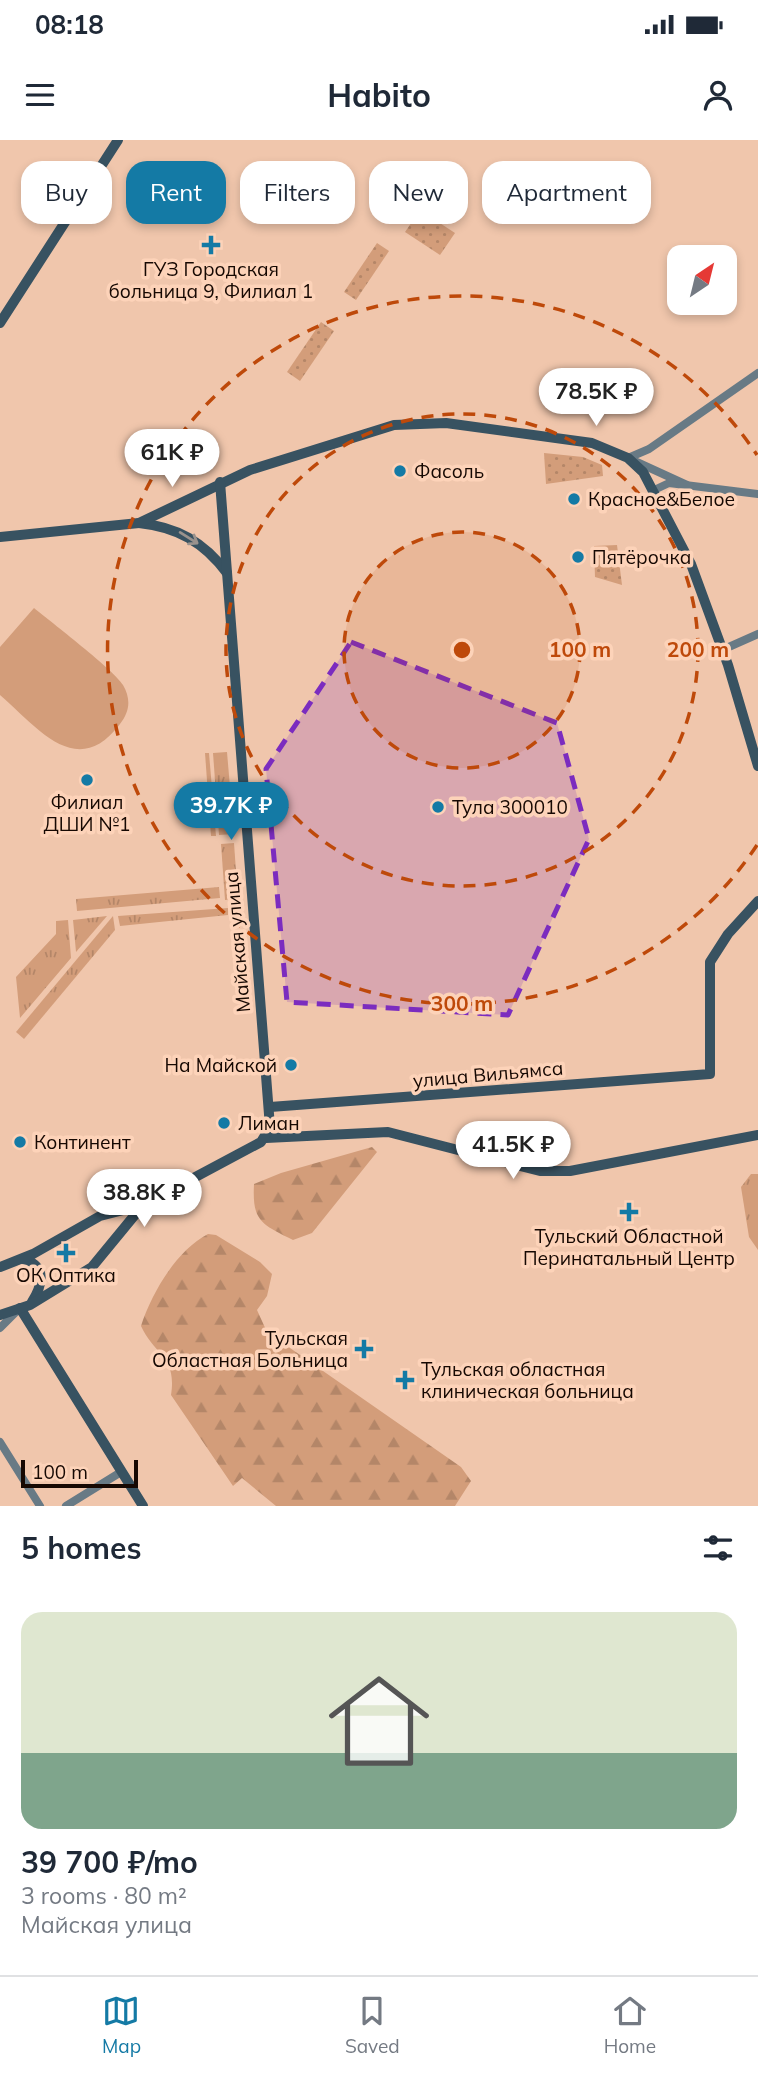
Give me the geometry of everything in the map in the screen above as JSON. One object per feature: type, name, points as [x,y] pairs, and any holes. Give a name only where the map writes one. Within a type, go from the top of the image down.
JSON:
[{"type":"street","points":[[0,323],[118,140]]},
{"type":"street","points":[[628,458],[649,449],[758,373]]},
{"type":"street","points":[[139,523],[220,482],[345,438],[417,422],[592,443],[687,485]]},
{"type":"street","points":[[628,458],[643,472],[691,564],[722,650],[758,766]]},
{"type":"street","name":"Майская улица","points":[[220,482],[251,900],[270,1107],[270,1127],[266,1138]]},
{"type":"street","points":[[652,491],[669,483],[758,494]]},
{"type":"street","points":[[0,537],[139,523],[163,525],[187,536],[208,551],[227,574]]},
{"type":"street","points":[[722,650],[758,634]]},
{"type":"street","name":"улица Вильямса","points":[[270,1107],[709,1074],[710,962],[728,934],[758,901]]},
{"type":"street","points":[[0,1267],[23,1259],[100,1216],[142,1205],[266,1138],[388,1132],[540,1171],[570,1171],[758,1135]]},
{"type":"street","points":[[0,1328],[25,1307],[92,1267],[120,1236],[142,1205]]},
{"type":"street","points":[[116,1213],[120,1236]]},
{"type":"street","points":[[0,1315],[25,1307],[42,1283],[37,1266],[23,1259]]},
{"type":"street","points":[[25,1307],[143,1506]]},
{"type":"street","points":[[0,1442],[40,1506]]},
{"type":"street","points":[[66,1506],[121,1472]]},
{"type":"highlighted area","points":[[351,642],[557,723],[589,839],[508,1015],[287,1002],[266,769]]},
{"type":"green space","points":[[410,224],[441,224],[455,233],[440,255],[405,232]]},
{"type":"green space","points":[[377,243],[389,251],[356,300],[344,292]]},
{"type":"green space","points":[[321,322],[334,331],[300,381],[287,372]]},
{"type":"green space","points":[[544,453],[583,457],[602,465],[603,476],[546,484]]},
{"type":"green space","points":[[617,545],[622,585],[595,577],[594,546]]},
{"type":"green space","points":[[34,608],[108,669],[126,690],[128,705],[120,724],[104,740],[88,748],[73,749],[43,734],[0,695],[0,647]]},
{"type":"green space","points":[[227,752],[234,834],[219,835],[213,753]]},
{"type":"green space","points":[[205,753],[209,753],[216,836],[211,836]]},
{"type":"green space","points":[[234,843],[238,899],[225,900],[221,844]]},
{"type":"green space","points":[[219,887],[220,898],[77,911],[76,899]]},
{"type":"green space","points":[[228,908],[228,915],[120,926],[118,916]]},
{"type":"green space","points":[[107,916],[76,952],[73,920]]},
{"type":"green space","points":[[113,916],[115,930],[24,1039],[16,1032]]},
{"type":"green space","points":[[68,920],[71,958],[20,1018],[16,977],[56,934],[56,921]]},
{"type":"green space","points":[[372,1147],[377,1152],[312,1233],[293,1240],[266,1225],[257,1214],[254,1184],[281,1173]]},
{"type":"green space","points":[[751,1174],[758,1174],[758,1250],[749,1237],[741,1187]]},
{"type":"green space","points":[[208,1234],[216,1235],[260,1262],[272,1274],[267,1296],[257,1310],[267,1332],[461,1467],[471,1481],[455,1506],[276,1506],[242,1478],[233,1486],[171,1395],[172,1382],[168,1364],[141,1326],[167,1273],[186,1250]]},
{"type":"place","name":"ГУЗ Городская больница 9, Филиал 1","points":[[211,245]]},
{"type":"place","name":"Фасоль","points":[[400,471]]},
{"type":"place","name":"Красное&Белое","points":[[574,499]]},
{"type":"place","name":"Пятёрочка","points":[[578,557]]},
{"type":"place","name":"Филиал ДШИ №1","points":[[87,780]]},
{"type":"place","name":"Тула 300010","points":[[438,807]]},
{"type":"place","name":"На Майской","points":[[291,1065]]},
{"type":"place","name":"Лиман","points":[[224,1123]]},
{"type":"place","name":"Континент","points":[[20,1142]]},
{"type":"place","name":"Тульский Областной Перинатальный Центр","points":[[629,1212]]},
{"type":"place","name":"ОК Оптика","points":[[66,1253]]},
{"type":"place","name":"Тульская Областная Больница","points":[[364,1349]]},
{"type":"place","name":"Тульская областная клиническая больница","points":[[405,1380]]}]
